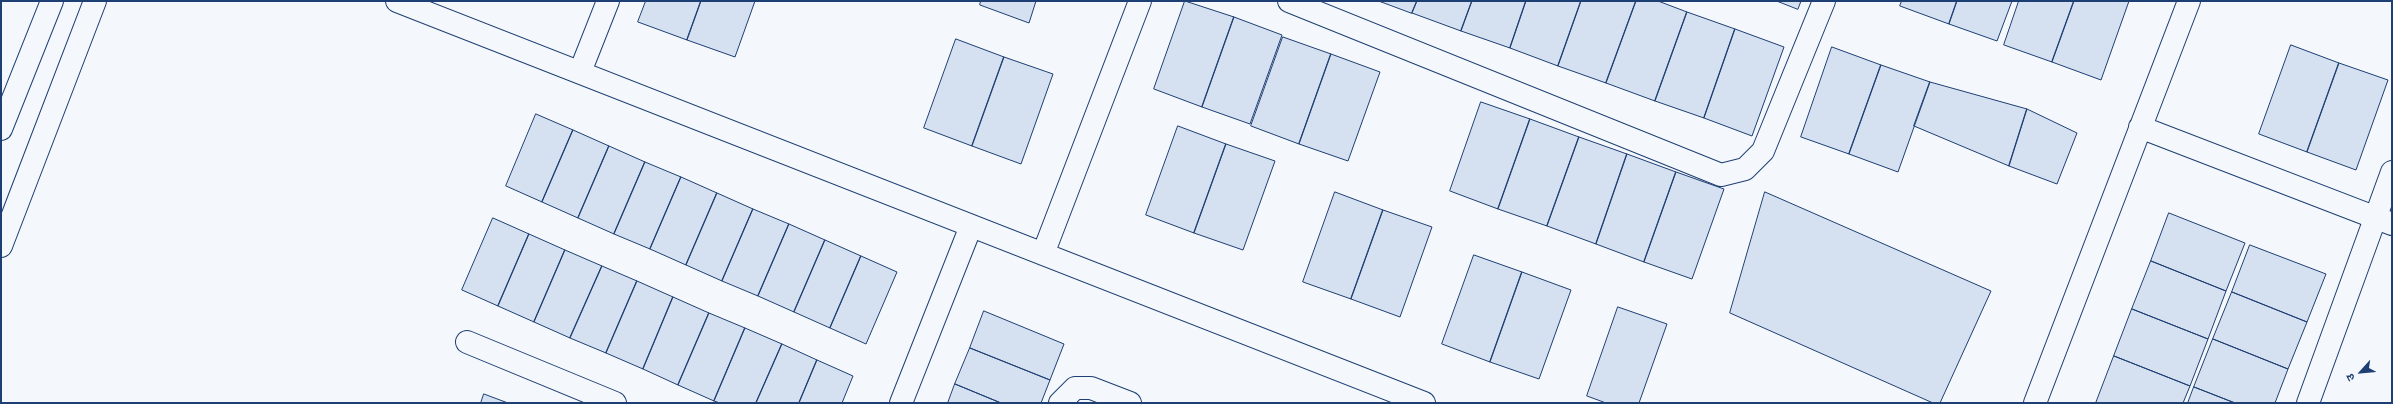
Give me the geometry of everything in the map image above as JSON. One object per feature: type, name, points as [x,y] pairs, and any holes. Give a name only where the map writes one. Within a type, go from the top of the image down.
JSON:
[{"type":"street","points":[[1,129],[52,1]]},
{"type":"street","points":[[1,246],[95,1]]},
{"type":"street","points":[[397,1],[1424,403]]},
{"type":"street","points":[[580,72],[608,1]]},
{"type":"street","points":[[1043,254],[1140,1]]},
{"type":"street","points":[[1289,1],[1721,175],[1745,169],[1763,151],[1824,1]]},
{"type":"street","points":[[2035,403],[2189,1]]},
{"type":"street","points":[[2140,127],[2384,221]]},
{"type":"street","points":[[2308,403],[2384,221],[2392,172]]},
{"type":"street","points":[[900,403],[970,226]]},
{"type":"street","points":[[467,342],[611,402]]},
{"type":"street","points":[[1060,403],[1075,388],[1091,388],[1130,403]]},
{"type":"building","points":[[646,1],[701,1],[687,40],[638,22]]},
{"type":"building","points":[[701,1],[755,1],[735,57],[687,40]]},
{"type":"building","points":[[981,1],[1036,1],[1029,23],[980,5]]},
{"type":"building","points":[[1185,1],[1234,17],[1202,107],[1154,89]]},
{"type":"building","points":[[1379,1],[1417,1],[1412,13]]},
{"type":"building","points":[[1417,1],[1472,1],[1461,31],[1412,13]]},
{"type":"building","points":[[1472,1],[1526,1],[1510,48],[1461,31]]},
{"type":"building","points":[[1526,1],[1581,1],[1558,66],[1510,48]]},
{"type":"building","points":[[1581,1],[1636,1],[1606,83],[1558,66]]},
{"type":"building","points":[[1636,1],[1658,1],[1687,12],[1655,101],[1606,83]]},
{"type":"building","points":[[1777,1],[1801,1],[1798,9]]},
{"type":"building","points":[[1902,1],[1957,1],[1949,24],[1900,6]]},
{"type":"building","points":[[1957,1],[2012,1],[1997,41],[1949,24]]},
{"type":"building","points":[[2019,1],[2074,1],[2052,62],[2004,45]]},
{"type":"building","points":[[2074,1],[2129,1],[2101,80],[2052,62]]},
{"type":"building","points":[[1687,12],[1735,29],[1704,118],[1655,101]]},
{"type":"building","points":[[1234,17],[1282,35],[1250,124],[1202,107]]},
{"type":"building","points":[[1735,29],[1784,47],[1752,136],[1704,118]]},
{"type":"building","points":[[1283,37],[1331,54],[1299,144],[1251,126]]},
{"type":"building","points":[[956,39],[1004,57],[972,146],[924,128]]},
{"type":"building","points":[[2291,45],[2339,63],[2307,152],[2259,134]]},
{"type":"building","points":[[1832,47],[1881,65],[1849,154],[1801,137]]},
{"type":"building","points":[[1331,54],[1380,72],[1348,161],[1299,144]]},
{"type":"building","points":[[1004,57],[1053,74],[1021,164],[972,146]]},
{"type":"building","points":[[2339,63],[2388,80],[2356,170],[2307,152]]},
{"type":"building","points":[[1881,65],[1930,82],[1898,172],[1849,154]]},
{"type":"building","points":[[1930,82],[2027,109],[2009,166],[1914,126]]},
{"type":"building","points":[[1481,102],[1530,119],[1498,209],[1450,191]]},
{"type":"building","points":[[2027,109],[2077,133],[2057,184],[2009,166]]},
{"type":"building","points":[[536,114],[573,130],[542,202],[506,186]]},
{"type":"building","points":[[1530,119],[1579,137],[1547,226],[1498,209]]},
{"type":"building","points":[[1178,126],[1226,144],[1194,233],[1146,215]]},
{"type":"building","points":[[573,130],[609,146],[578,218],[542,202]]},
{"type":"building","points":[[1579,137],[1627,154],[1596,244],[1547,226]]},
{"type":"building","points":[[1226,144],[1275,161],[1243,250],[1194,233]]},
{"type":"building","points":[[609,146],[645,162],[614,234],[578,218]]},
{"type":"building","points":[[1627,154],[1676,172],[1644,262],[1596,244]]},
{"type":"building","points":[[645,162],[681,177],[650,249],[614,234]]},
{"type":"building","points":[[1676,172],[1724,189],[1692,279],[1644,262]]},
{"type":"building","points":[[681,177],[717,193],[686,265],[650,249]]},
{"type":"building","points":[[1335,192],[1383,210],[1351,299],[1303,282]]},
{"type":"building","points":[[1765,192],[1991,291],[1940,403],[1933,403],[1730,313]]},
{"type":"building","points":[[717,193],[753,209],[722,281],[686,265]]},
{"type":"building","points":[[753,209],[789,224],[758,296],[722,281]]},
{"type":"building","points":[[1383,210],[1432,227],[1400,317],[1351,299]]},
{"type":"building","points":[[2169,213],[2245,243],[2226,291],[2151,261]]},
{"type":"building","points":[[493,218],[529,234],[498,306],[462,290]]},
{"type":"building","points":[[789,224],[825,240],[794,312],[758,296]]},
{"type":"building","points":[[529,234],[565,250],[534,322],[498,306]]},
{"type":"building","points":[[825,240],[861,256],[830,328],[794,312]]},
{"type":"building","points":[[2250,245],[2326,274],[2307,322],[2232,292]]},
{"type":"building","points":[[565,250],[602,266],[570,338],[534,322]]},
{"type":"building","points":[[1474,255],[1522,272],[1490,362],[1442,344]]},
{"type":"building","points":[[861,256],[897,272],[866,344],[830,328]]},
{"type":"building","points":[[2151,261],[2226,291],[2208,339],[2132,309]]},
{"type":"building","points":[[602,266],[637,281],[606,353],[570,338]]},
{"type":"building","points":[[1522,272],[1571,290],[1539,379],[1490,362]]},
{"type":"building","points":[[637,281],[673,297],[643,369],[606,353]]},
{"type":"building","points":[[2232,292],[2307,322],[2288,369],[2213,339]]},
{"type":"building","points":[[673,297],[709,313],[678,385],[643,369]]},
{"type":"building","points":[[1618,307],[1667,324],[1639,403],[1606,403],[1587,396]]},
{"type":"building","points":[[2132,309],[2208,339],[2190,386],[2114,356]]},
{"type":"building","points":[[984,311],[1064,344],[1050,380],[970,348]]},
{"type":"building","points":[[709,313],[745,328],[714,401],[678,385]]},
{"type":"building","points":[[745,328],[782,344],[756,403],[720,403],[714,401]]},
{"type":"building","points":[[2213,339],[2288,369],[2275,403],[2235,403],[2194,387]]},
{"type":"building","points":[[782,344],[817,360],[799,403],[756,403]]},
{"type":"building","points":[[970,348],[1050,380],[1041,403],[1001,403],[955,384]]},
{"type":"building","points":[[2114,356],[2190,386],[2183,403],[2096,403]]},
{"type":"building","points":[[817,360],[853,376],[842,403],[799,403]]},
{"type":"building","points":[[955,384],[1001,403],[948,403]]},
{"type":"building","points":[[2194,387],[2235,403],[2188,403]]},
{"type":"building","points":[[484,394],[508,403],[481,403]]}]
